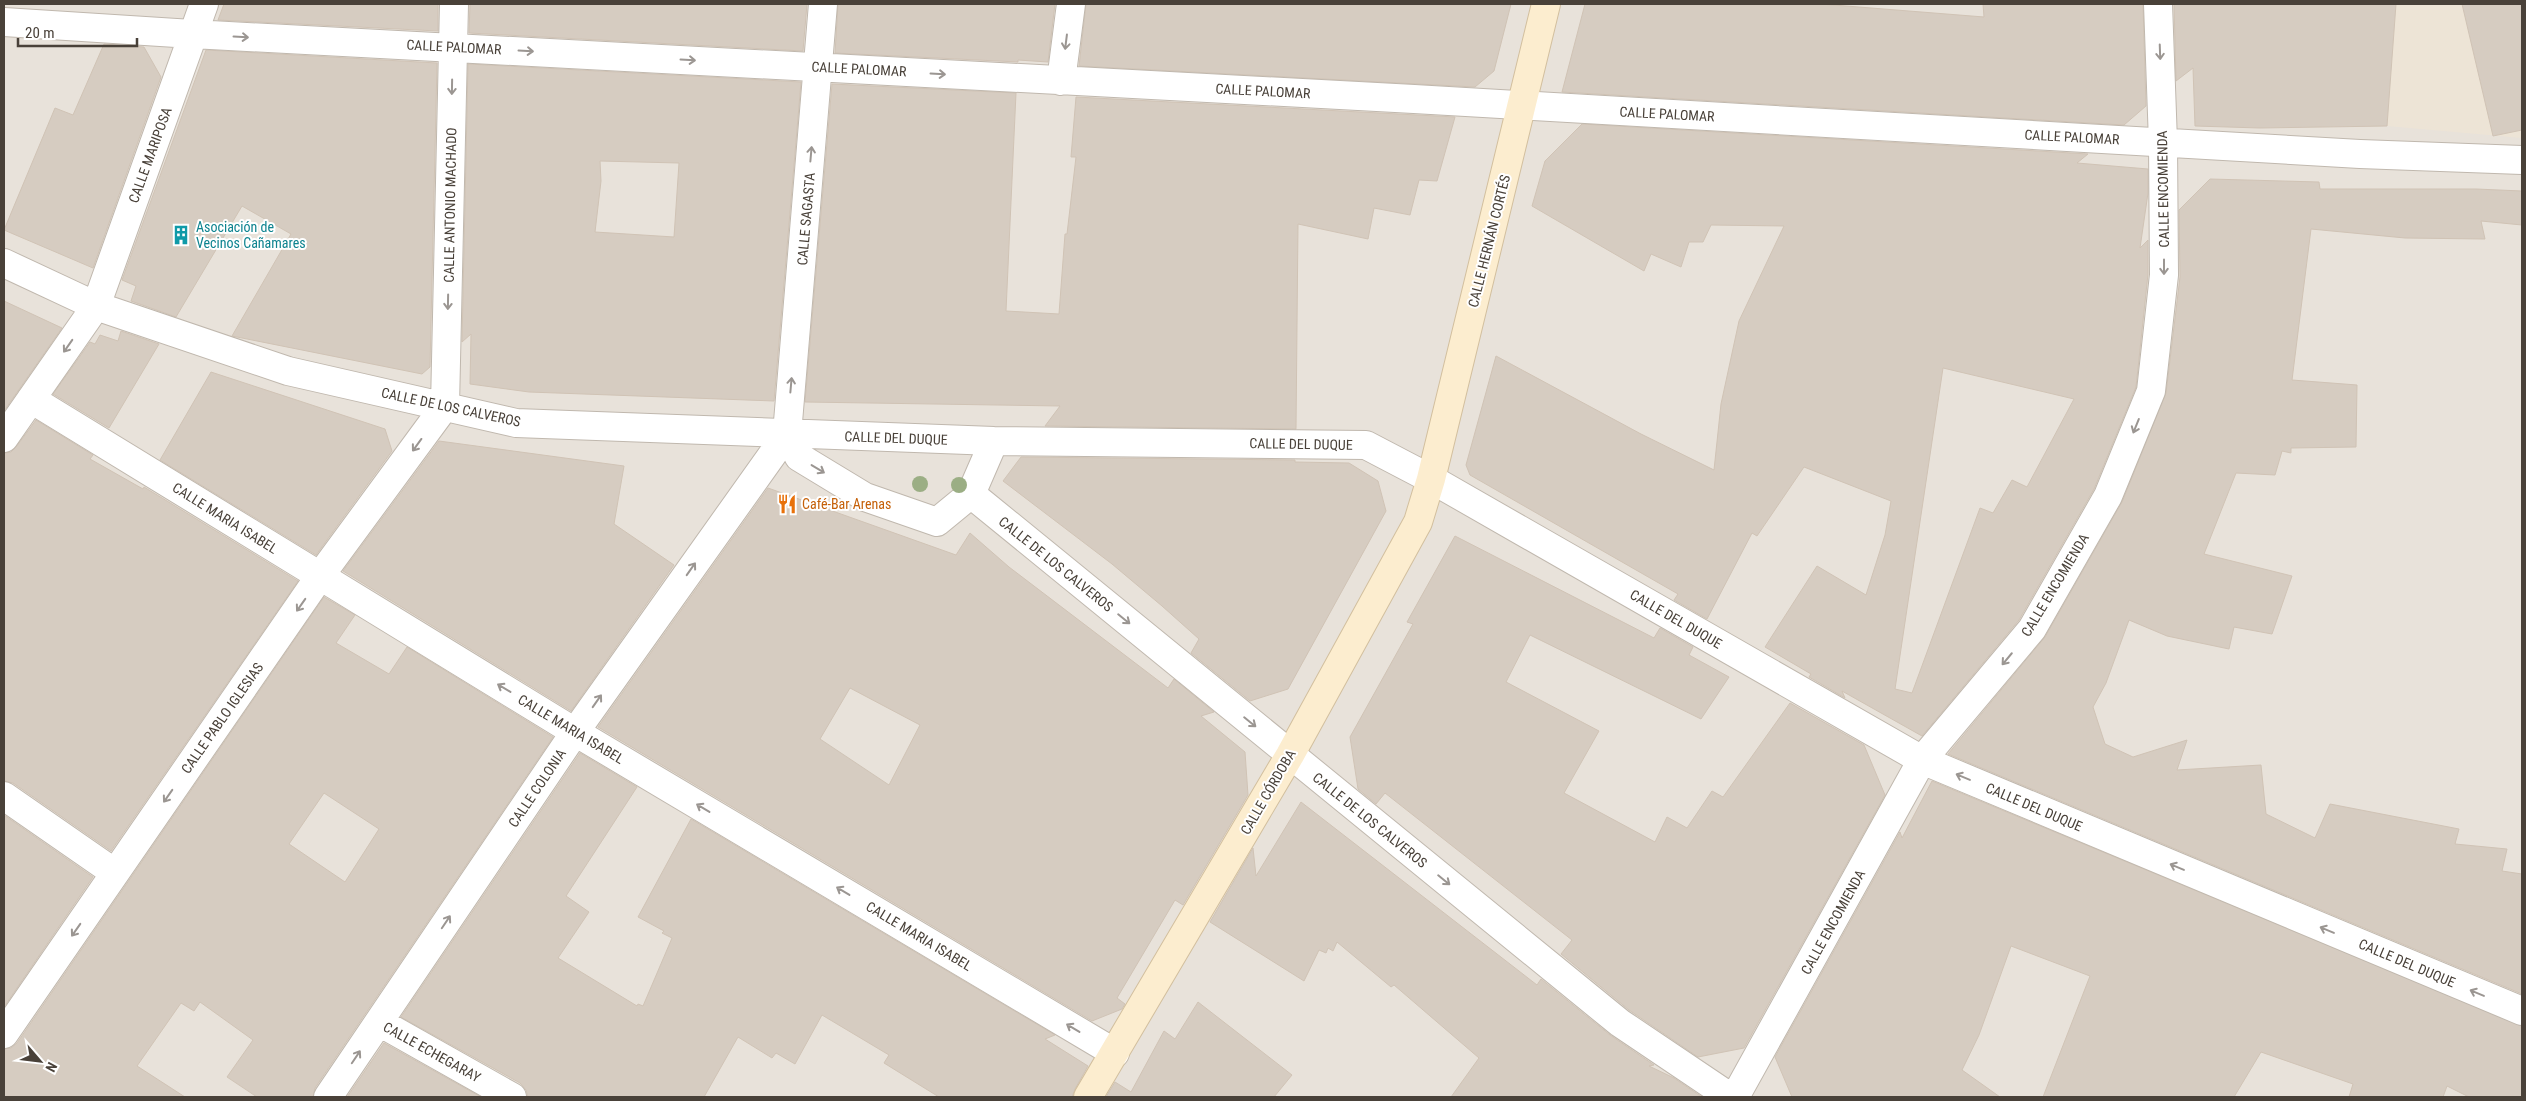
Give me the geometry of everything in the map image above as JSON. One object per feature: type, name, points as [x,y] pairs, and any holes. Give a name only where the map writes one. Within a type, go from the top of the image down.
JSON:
[{"type":"main road","name":"CALLE HERNÁN CORTÉS","points":[[1431,479],[1546,4]]},
{"type":"main road","name":"CALLE CÓRDOBA","points":[[1088,1097],[1290,755],[1418,522],[1431,479]]},
{"type":"street","name":"CALLE MARIPOSA","points":[[4,438],[96,306],[204,4]]},
{"type":"street","name":"CALLE ANTONIO MACHADO","points":[[445,406],[454,4]]},
{"type":"street","name":"CALLE SAGASTA","points":[[787,434],[824,4]]},
{"type":"street","points":[[1061,81],[1070,4]]},
{"type":"street","name":"CALLE ENCOMIENDA","points":[[1735,1097],[1922,760],[2032,629],[2108,496],[2151,391],[2164,275],[2163,142],[2158,4]]},
{"type":"street","name":"CALLE PALOMAR","points":[[4,22],[192,34],[1522,105],[2360,154],[2522,160]]},
{"type":"street","name":"CALLE DE LOS CALVEROS","points":[[4,263],[96,306],[288,371],[516,423],[787,434]]},
{"type":"street","name":"CALLE MARIA ISABEL","points":[[32,398],[575,732],[1115,1053]]},
{"type":"street","name":"CALLE PABLO IGLESIAS","points":[[4,1034],[320,576],[445,406]]},
{"type":"street","points":[[787,434],[799,457],[865,497],[937,522],[971,494],[994,441]]},
{"type":"street","name":"CALLE DEL DUQUE","points":[[787,434],[994,441],[1366,445],[1431,479],[1922,760],[2522,1011]]},
{"type":"street","name":"CALLE COLONIA","points":[[328,1097],[575,732],[787,434]]},
{"type":"street","name":"CALLE DE LOS CALVEROS","points":[[971,494],[1620,1023],[1730,1097]]},
{"type":"street","points":[[4,796],[115,873]]},
{"type":"street","name":"CALLE ECHEGARAY","points":[[379,1022],[512,1097]]},
{"type":"shaded area","points":[[4,4],[2522,4],[2522,1097],[4,1097]]},
{"type":"shaded area","points":[[2314,4],[2522,4],[2522,138],[2387,126],[2307,127]]},
{"type":"building","points":[[224,4],[438,4],[438,31],[218,20]]},
{"type":"building","points":[[470,4],[807,4],[803,51],[469,33]]},
{"type":"building","points":[[838,4],[1055,4],[1048,62],[835,53]]},
{"type":"building","points":[[1086,4],[1511,4],[1494,71],[1475,87],[1079,66]]},
{"type":"building","points":[[1585,4],[1821,4],[1984,17],[1983,4],[2143,4],[2146,106],[2124,125],[1562,92]]},
{"type":"building","points":[[2174,4],[2396,4],[2387,126],[2260,128],[2195,126],[2193,68],[2176,81]]},
{"type":"building","points":[[2462,4],[2522,4],[2522,130],[2493,136]]},
{"type":"building","points":[[104,44],[144,47],[161,77],[93,268],[4,230],[55,108],[73,115]]},
{"type":"building","points":[[206,50],[437,63],[430,367],[422,374],[232,336],[291,234],[242,206],[176,317],[131,301],[136,286],[122,280]]},
{"type":"building","points":[[468,64],[801,82],[774,401],[529,392],[470,384],[471,334],[462,342]],"holes":[[[600,161],[679,163],[674,237],[595,232],[601,181]]]},
{"type":"building","points":[[832,84],[1016,93],[1006,311],[1059,314],[1065,234],[1067,234],[1076,157],[1071,157],[1076,97],[1455,117],[1437,181],[1419,180],[1410,215],[1374,208],[1368,239],[1298,224],[1296,429],[1045,426],[1060,406],[805,402]]},
{"type":"building","points":[[1582,124],[2088,154],[2077,163],[2148,169],[2148,193],[2140,248],[2148,240],[2148,274],[2136,387],[2094,489],[2019,620],[1922,736],[1842,691],[1845,698],[1809,677],[1811,674],[1765,647],[1817,566],[1866,595],[1885,535],[1891,501],[1804,467],[1757,536],[1752,533],[1707,619],[1674,600],[1678,594],[1470,475],[1466,465],[1496,356],[1641,434],[1714,470],[1721,404],[1739,321],[1784,226],[1711,225],[1703,242],[1689,242],[1681,267],[1651,254],[1644,271],[1532,206],[1545,161]],"holes":[[[1943,368],[2074,399],[2027,487],[2012,480],[1993,513],[1980,508],[1912,693],[1895,689]]]},
{"type":"building","points":[[2210,179],[2319,182],[2320,189],[2476,189],[2522,191],[2522,225],[2481,221],[2485,239],[2405,238],[2311,229],[2292,380],[2357,385],[2356,447],[2291,448],[2291,453],[2282,451],[2275,475],[2236,473],[2204,554],[2292,576],[2272,634],[2234,627],[2229,649],[2167,636],[2129,620],[2106,683],[2093,707],[2105,744],[2133,757],[2187,740],[2177,770],[2261,765],[2266,814],[2315,838],[2330,804],[2459,829],[2455,844],[2507,849],[2502,871],[2522,874],[2522,994],[1948,754],[2045,637],[2122,502],[2166,393],[2180,277],[2179,210]]},
{"type":"building","points":[[4,301],[62,328],[4,411]]},
{"type":"building","points":[[121,331],[159,344],[109,428],[53,394],[90,342],[95,344],[100,335],[118,341]]},
{"type":"building","points":[[211,372],[385,429],[392,451],[316,555],[160,460]]},
{"type":"building","points":[[36,420],[93,455],[90,459],[143,489],[144,487],[298,581],[111,851],[13,783],[4,781],[4,453],[11,452],[16,447]]},
{"type":"building","points":[[439,441],[624,466],[614,524],[674,565],[571,711],[343,571]]},
{"type":"building","points":[[1021,457],[1295,460],[1295,462],[1349,463],[1378,481],[1386,511],[1288,689],[1250,701],[1191,653],[1199,639],[1162,606],[1112,564],[1003,481]]},
{"type":"building","points":[[768,488],[956,555],[970,533],[1009,567],[1168,688],[1174,679],[1214,712],[1201,716],[1245,752],[1248,795],[1183,905],[1175,900],[1117,998],[1125,1004],[1122,1009],[1092,1021],[598,727]],"holes":[[[850,688],[920,725],[889,785],[820,739]]]},
{"type":"building","points":[[1455,536],[1654,638],[1660,628],[1693,647],[1689,655],[1729,677],[1701,719],[1530,635],[1506,682],[1599,731],[1564,793],[1655,842],[1667,817],[1687,828],[1712,791],[1723,797],[1790,703],[1864,745],[1885,795],[1744,1048],[1698,1057],[1629,1010],[1561,954],[1572,940],[1385,793],[1376,804],[1358,789],[1350,737],[1413,624],[1407,622]]},
{"type":"building","points":[[324,597],[355,615],[336,643],[389,674],[407,647],[553,737],[315,1088],[313,1097],[257,1097],[227,1077],[253,1040],[200,1002],[194,1011],[181,1003],[137,1066],[185,1097],[4,1097],[4,1049],[11,1048],[17,1043]],"holes":[[[324,793],[379,829],[345,882],[289,844]]]},
{"type":"building","points":[[580,753],[637,787],[566,896],[589,912],[558,958],[637,1006],[638,1004],[643,1006],[672,938],[662,933],[664,931],[638,917],[691,819],[1055,1035],[1045,1039],[1088,1066],[1072,1097],[939,1097],[884,1063],[889,1055],[822,1015],[795,1064],[776,1053],[772,1058],[738,1037],[704,1097],[528,1097],[526,1090],[520,1083],[401,1017]]},
{"type":"building","points":[[1932,781],[2522,1026],[2522,1097],[2469,1097],[2447,1086],[2443,1097],[2349,1097],[2353,1084],[2261,1052],[2234,1097],[2043,1097],[2090,976],[2011,946],[1979,1035],[1962,1070],[2000,1097],[1792,1097],[1775,1057],[1900,832],[1902,838]]},
{"type":"building","points":[[1301,802],[1537,985],[1541,979],[1610,1035],[1654,1065],[1649,1066],[1674,1078],[1702,1097],[1451,1097],[1479,1058],[1394,985],[1391,987],[1337,942],[1333,951],[1328,948],[1326,953],[1319,950],[1304,981],[1210,922],[1253,848],[1256,876]]},
{"type":"building","points":[[4,815],[93,877],[4,1007]]},
{"type":"building","points":[[1198,1002],[1292,1075],[1274,1097],[1106,1097],[1115,1082],[1131,1092],[1164,1031],[1175,1039]]},
{"type":"building","points":[[384,1043],[481,1097],[347,1097]]},
{"type":"place","name":"Asociación de Vecinos Cañamares","points":[[181,235]]},
{"type":"place","name":"Café-Bar Arenas","points":[[787,504]]}]
